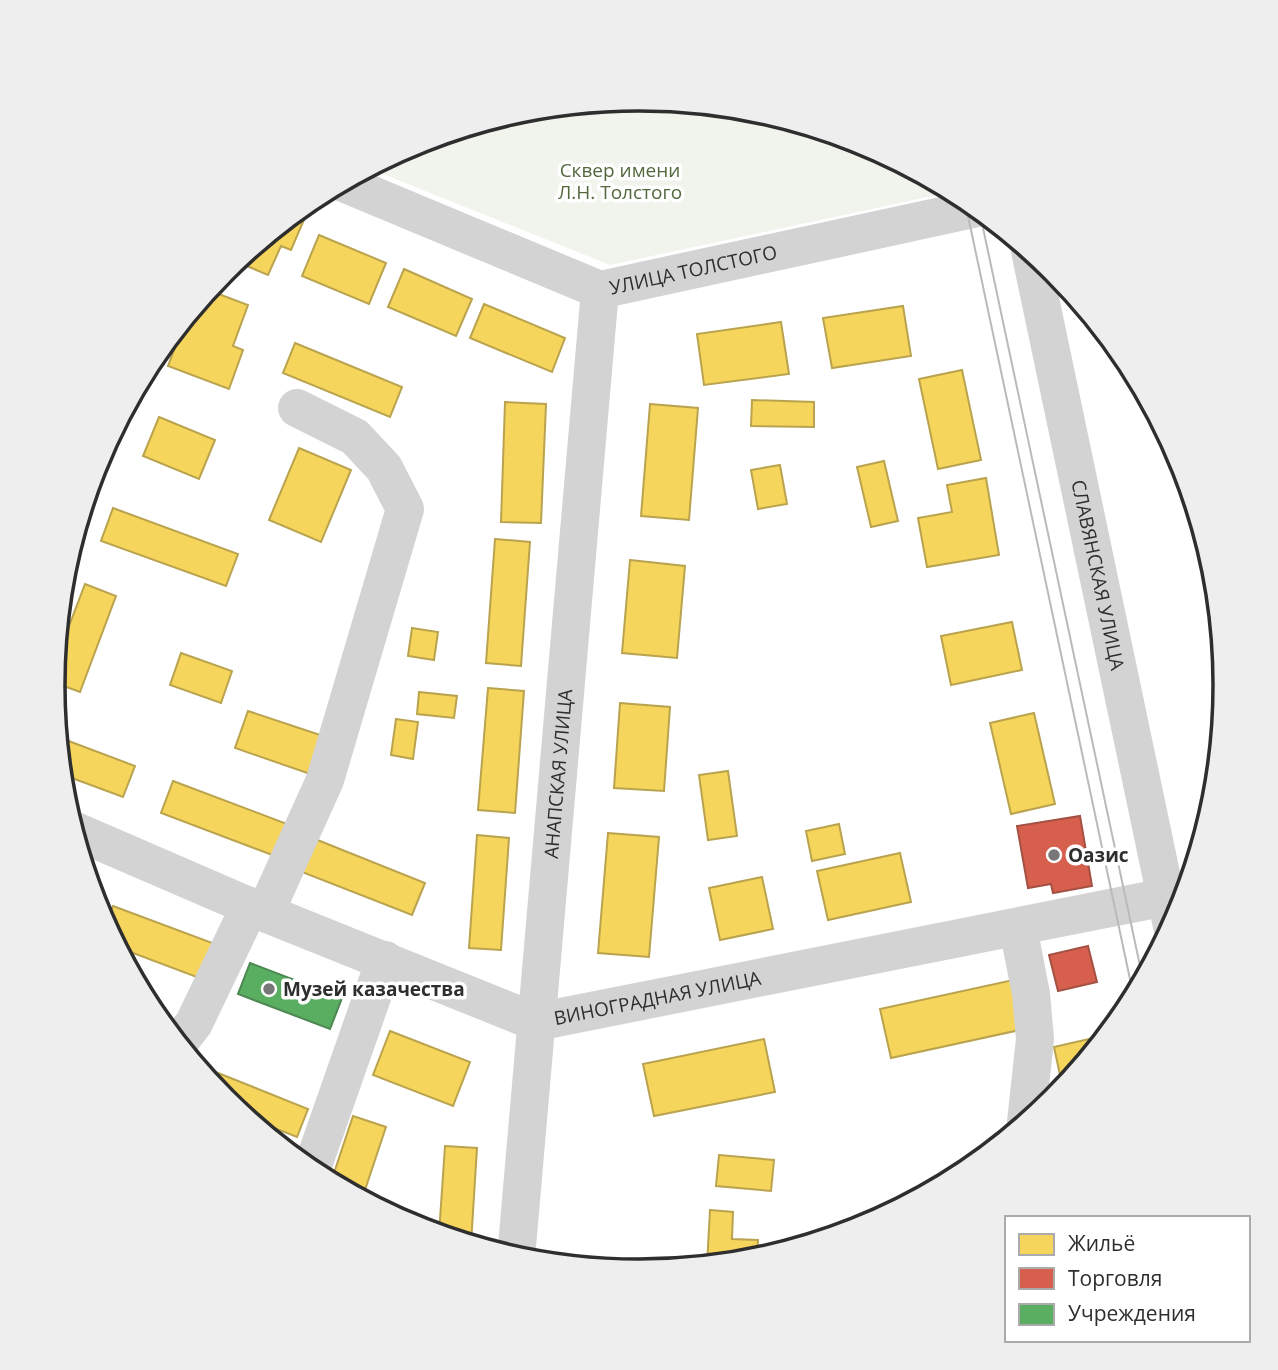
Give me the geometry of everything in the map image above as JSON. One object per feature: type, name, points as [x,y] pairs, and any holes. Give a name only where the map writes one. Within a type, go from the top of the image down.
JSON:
[{"type":"street","name":"УЛИЦА ТОЛСТОГО","points":[[353,187],[600,290],[963,211]]},
{"type":"street","name":"СЛАВЯНСКАЯ УЛИЦА","points":[[1034,268],[1173,897]]},
{"type":"street","name":"АНАПСКАЯ УЛИЦА","points":[[517,1246],[600,290]]},
{"type":"street","points":[[184,1036],[257,910],[325,780],[405,509],[384,468],[355,437],[297,408]]},
{"type":"street","name":"ВИНОГРАДНАЯ УЛИЦА","points":[[84,835],[257,910],[536,1022],[1018,927],[1169,907]]},
{"type":"street","points":[[1018,927],[1031,993],[1035,1039],[1028,1108]]},
{"type":"street","points":[[315,1159],[385,960]]},
{"type":"green space","name":"Сквер имени Л.Н. Толстого","points":[[601,112],[677,112],[751,122],[824,141],[893,170],[937,195],[937,195],[610,265],[380,173],[454,141],[527,122]]},
{"type":"building: Жильё","points":[[304,218],[291,250],[281,246],[268,275],[247,266]]},
{"type":"building: Жильё","points":[[319,235],[386,263],[369,304],[302,276]]},
{"type":"building: Жильё","points":[[404,269],[472,299],[456,336],[388,307]]},
{"type":"building: Жильё","points":[[219,294],[248,305],[233,346],[243,350],[229,389],[168,366],[183,335]]},
{"type":"building: Жильё","points":[[484,304],[565,338],[552,372],[470,338]]},
{"type":"building: Жильё","points":[[903,306],[911,356],[832,368],[823,318]]},
{"type":"building: Жильё","points":[[781,322],[789,374],[704,385],[697,334]]},
{"type":"building: Жильё","points":[[295,343],[402,387],[390,417],[283,373]]},
{"type":"building: Жильё","points":[[962,370],[981,460],[938,469],[919,379]]},
{"type":"building: Жильё","points":[[752,400],[814,402],[814,427],[751,426]]},
{"type":"building: Жильё","points":[[505,402],[546,404],[541,523],[501,522]]},
{"type":"building: Жильё","points":[[650,404],[698,408],[689,520],[641,516]]},
{"type":"building: Жильё","points":[[159,417],[215,440],[199,479],[143,456]]},
{"type":"building: Жильё","points":[[299,448],[351,470],[321,542],[269,520]]},
{"type":"building: Жильё","points":[[884,461],[898,521],[871,527],[857,467]]},
{"type":"building: Жильё","points":[[780,465],[787,504],[758,509],[751,470]]},
{"type":"building: Жильё","points":[[986,478],[999,555],[927,567],[918,518],[952,512],[947,485]]},
{"type":"building: Жильё","points":[[113,508],[238,554],[226,586],[101,541]]},
{"type":"building: Жильё","points":[[495,539],[530,542],[521,666],[486,663]]},
{"type":"building: Жильё","points":[[630,560],[685,566],[677,658],[622,653]]},
{"type":"building: Жильё","points":[[85,584],[116,596],[80,692],[65,686],[68,629]]},
{"type":"building: Жильё","points":[[1012,622],[1022,670],[951,685],[941,636]]},
{"type":"building: Жильё","points":[[412,628],[438,632],[434,660],[408,656]]},
{"type":"building: Жильё","points":[[181,653],[232,671],[221,703],[170,685]]},
{"type":"building: Жильё","points":[[488,688],[524,691],[515,813],[478,810]]},
{"type":"building: Жильё","points":[[419,692],[457,696],[454,718],[417,714]]},
{"type":"building: Жильё","points":[[620,703],[670,707],[664,791],[614,788]]},
{"type":"building: Жильё","points":[[248,711],[332,739],[319,777],[235,748]]},
{"type":"building: Жильё","points":[[1034,713],[1055,804],[1011,814],[990,723]]},
{"type":"building: Жильё","points":[[396,719],[418,722],[413,759],[391,755]]},
{"type":"building: Жильё","points":[[68,741],[135,766],[123,797],[73,778]]},
{"type":"building: Жильё","points":[[728,771],[737,836],[708,840],[699,775]]},
{"type":"building: Жильё","points":[[173,781],[295,827],[283,859],[161,813]]},
{"type":"building: Жильё","points":[[839,824],[845,854],[812,861],[806,831]]},
{"type":"building: Жильё","points":[[608,833],[659,837],[649,957],[598,953]]},
{"type":"building: Жильё","points":[[477,835],[509,838],[501,950],[469,948]]},
{"type":"building: Жильё","points":[[315,839],[425,883],[412,915],[302,872]]},
{"type":"building: Жильё","points":[[900,853],[911,902],[828,920],[817,871]]},
{"type":"building: Жильё","points":[[762,877],[773,929],[720,940],[709,888]]},
{"type":"building: Жильё","points":[[113,906],[215,944],[202,979],[131,952],[111,911]]},
{"type":"building: Жильё","points":[[1018,979],[1029,1028],[891,1058],[880,1009]]},
{"type":"building: Жильё","points":[[390,1031],[470,1062],[453,1106],[373,1075]]},
{"type":"building: Жильё","points":[[1092,1038],[1060,1075],[1054,1047]]},
{"type":"building: Жильё","points":[[764,1039],[775,1092],[654,1116],[643,1064]]},
{"type":"building: Жильё","points":[[214,1071],[308,1109],[297,1137],[272,1127]]},
{"type":"building: Жильё","points":[[353,1116],[386,1127],[365,1189],[335,1171]]},
{"type":"building: Жильё","points":[[445,1146],[477,1148],[472,1234],[440,1224]]},
{"type":"building: Жильё","points":[[719,1155],[774,1160],[771,1191],[716,1186]]},
{"type":"building: Жильё","points":[[710,1210],[733,1212],[732,1239],[758,1240],[758,1247],[708,1255]]},
{"type":"building: Торговля","name":"Оазис","points":[[1080,816],[1092,886],[1053,893],[1051,884],[1028,888],[1017,826]]},
{"type":"building: Торговля","points":[[1088,946],[1097,982],[1058,991],[1049,955]]},
{"type":"building: Учреждения","points":[[250,963],[342,998],[330,1029],[238,994]]},
{"type":"tram line","points":[[968,215],[1130,981]]},
{"type":"tram line","points":[[982,224],[1140,965]]},
{"type":"place","name":"Оазис","points":[[1054,855]]},
{"type":"place","name":"Музей казачества","points":[[269,989]]}]
